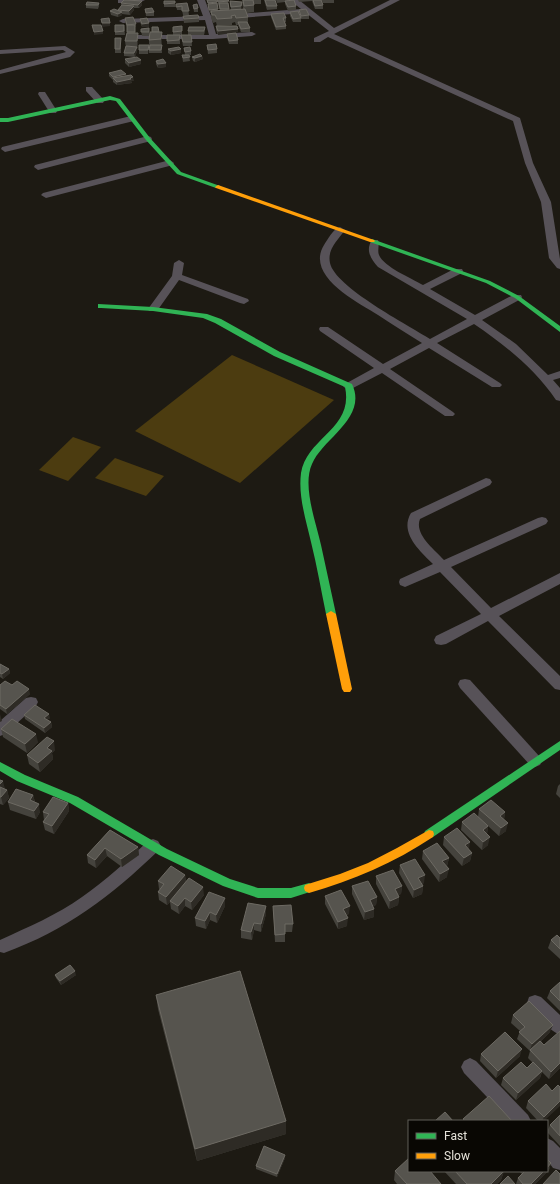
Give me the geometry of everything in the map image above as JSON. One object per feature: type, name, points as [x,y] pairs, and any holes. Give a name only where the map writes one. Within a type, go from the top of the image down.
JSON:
[{"type":"street","points":[[121,1],[141,0]]},
{"type":"street","points":[[201,0],[213,37]]},
{"type":"street","points":[[294,0],[307,12],[316,16],[330,32],[517,120],[529,163],[546,202],[554,258],[560,266]]},
{"type":"street","points":[[316,40],[396,0]]},
{"type":"street","points":[[123,21],[307,12]]},
{"type":"street","points":[[136,37],[213,37],[252,34]]},
{"type":"street","points":[[0,52],[65,48],[71,52],[67,55],[0,72]]},
{"type":"street","points":[[89,89],[100,101]]},
{"type":"street","points":[[42,94],[53,111]]},
{"type":"street","points":[[1,118],[53,111],[110,98],[118,100],[148,139],[179,173],[488,282],[517,297],[560,330]]},
{"type":"street","points":[[5,149],[131,118]]},
{"type":"street","points":[[38,167],[148,139]]},
{"type":"street","points":[[46,195],[170,163]]},
{"type":"street","points":[[340,230],[331,239],[325,254],[326,269],[334,281],[348,292],[496,385]]},
{"type":"street","points":[[375,242],[373,247],[374,257],[381,265],[500,336],[521,353],[546,379],[560,398]]},
{"type":"street","points":[[153,309],[177,276],[180,264]]},
{"type":"street","points":[[422,289],[458,271]]},
{"type":"street","points":[[177,276],[244,301]]},
{"type":"street","points":[[349,386],[517,297]]},
{"type":"street","points":[[101,306],[153,309],[194,314],[218,321],[277,354],[349,386],[352,392],[349,410],[339,429],[315,452],[307,465],[305,481],[306,496],[347,689]]},
{"type":"street","points":[[324,329],[448,414]]},
{"type":"street","points":[[546,379],[560,374]]},
{"type":"street","points":[[486,482],[415,516],[412,524],[413,531],[426,549],[560,685]]},
{"type":"street","points":[[405,582],[542,521]]},
{"type":"street","points":[[441,640],[560,578]]},
{"type":"street","points":[[465,684],[534,761]]},
{"type":"street","points":[[0,730],[31,702]]},
{"type":"street","points":[[0,766],[21,778],[74,800],[184,863],[227,883],[258,893],[291,893],[338,881],[378,863],[422,839],[560,744]]},
{"type":"street","points":[[4,946],[49,924],[87,902],[127,871],[153,846]]},
{"type":"street","points":[[535,1003],[560,1027]]},
{"type":"street","points":[[470,1067],[521,1120]]},
{"type":"street","points":[[548,1148],[560,1161]]},
{"type":"shaded area","points":[[232,355],[334,400],[240,483],[135,431]]},
{"type":"shaded area","points":[[73,437],[101,447],[68,481],[39,470]]},
{"type":"shaded area","points":[[115,458],[164,476],[146,496],[95,478]]},
{"type":"building","points":[[124,0],[142,1],[138,5],[121,3]]},
{"type":"building","points":[[207,0],[216,0],[217,2],[208,3]]},
{"type":"building","points":[[217,0],[228,0],[229,1],[218,2]]},
{"type":"building","points":[[243,0],[253,0],[254,5],[244,6]]},
{"type":"building","points":[[265,0],[275,0],[277,6],[267,6]]},
{"type":"building","points":[[294,0],[296,6],[288,7],[285,1]]},
{"type":"building","points":[[313,0],[321,0],[323,5],[315,6]]},
{"type":"building","points":[[164,1],[175,1],[175,3],[164,4]]},
{"type":"building","points":[[230,1],[242,2],[241,6],[231,7]]},
{"type":"building","points":[[87,2],[99,3],[98,5],[86,5]]},
{"type":"building","points":[[187,3],[189,11],[182,11],[182,6],[176,7],[176,4]]},
{"type":"building","points":[[217,3],[218,9],[209,10],[208,4]]},
{"type":"building","points":[[219,3],[228,3],[229,9],[220,9]]},
{"type":"building","points":[[197,4],[198,8],[194,9],[193,5]]},
{"type":"building","points":[[122,5],[134,6],[129,11],[118,10]]},
{"type":"building","points":[[152,8],[154,12],[146,13],[145,9]]},
{"type":"building","points":[[114,9],[122,12],[118,14],[110,11]]},
{"type":"building","points":[[245,9],[248,17],[236,18],[235,15],[231,16],[232,18],[217,19],[215,15],[212,15],[211,11]]},
{"type":"building","points":[[306,9],[309,15],[301,16],[299,10]]},
{"type":"building","points":[[298,11],[301,18],[293,19],[290,12]]},
{"type":"building","points":[[284,13],[286,18],[283,18],[286,26],[276,27],[271,14]]},
{"type":"building","points":[[198,15],[199,18],[184,19],[183,16]]},
{"type":"building","points":[[133,17],[136,24],[127,25],[125,18]]},
{"type":"building","points":[[109,18],[110,23],[102,23],[101,19]]},
{"type":"building","points":[[147,18],[149,23],[142,24],[140,19]]},
{"type":"building","points":[[238,22],[247,22],[250,28],[241,29]]},
{"type":"building","points":[[92,25],[101,25],[103,31],[94,32]]},
{"type":"building","points":[[115,25],[124,25],[124,31],[115,32]]},
{"type":"building","points":[[127,25],[135,25],[135,32],[127,32]]},
{"type":"building","points":[[182,26],[182,31],[173,32],[173,27]]},
{"type":"building","points":[[216,26],[237,26],[238,29],[218,31]]},
{"type":"building","points":[[152,27],[158,27],[159,32],[152,32]]},
{"type":"building","points":[[189,27],[205,27],[204,31],[188,31]]},
{"type":"building","points":[[149,28],[149,32],[141,32],[141,29]]},
{"type":"building","points":[[150,32],[162,32],[161,39],[149,40]]},
{"type":"building","points":[[127,33],[138,33],[137,41],[125,41]]},
{"type":"building","points":[[236,33],[238,40],[229,41],[227,34]]},
{"type":"building","points":[[167,35],[180,35],[179,40],[167,41]]},
{"type":"building","points":[[181,35],[191,35],[192,42],[183,42]]},
{"type":"building","points":[[115,38],[121,38],[120,49],[115,49]]},
{"type":"building","points":[[216,44],[217,49],[208,50],[207,45]]},
{"type":"building","points":[[139,45],[149,45],[148,50],[139,50]]},
{"type":"building","points":[[150,45],[162,45],[161,50],[149,50]]},
{"type":"building","points":[[126,46],[137,47],[134,53],[124,53]]},
{"type":"building","points":[[179,47],[181,49],[171,51],[168,49]]},
{"type":"building","points":[[190,47],[191,51],[185,52],[184,48]]},
{"type":"building","points":[[200,54],[202,56],[195,58],[192,57]]},
{"type":"building","points":[[182,55],[189,55],[190,57],[183,58]]},
{"type":"building","points":[[137,57],[141,60],[129,63],[125,59]]},
{"type":"building","points":[[163,59],[166,63],[158,64],[156,61]]},
{"type":"building","points":[[121,70],[126,74],[113,77],[109,73]]},
{"type":"building","points":[[131,75],[133,77],[130,78],[131,79],[117,82],[113,78]]},
{"type":"building","points":[[0,664],[9,669],[2,674],[0,673]]},
{"type":"building","points":[[5,681],[12,685],[17,681],[29,689],[6,709],[0,705],[0,685]]},
{"type":"building","points":[[35,705],[49,714],[44,718],[51,722],[44,728],[24,715]]},
{"type":"building","points":[[12,719],[36,734],[25,744],[1,729]]},
{"type":"building","points":[[47,737],[54,741],[47,748],[52,751],[38,763],[27,755]]},
{"type":"building","points":[[0,787],[7,790],[1,797],[0,797]]},
{"type":"building","points":[[16,789],[33,795],[30,800],[39,804],[34,811],[8,802]]},
{"type":"building","points":[[53,797],[68,803],[52,826],[43,822],[49,814],[43,812]]},
{"type":"building","points":[[491,800],[505,812],[500,816],[508,823],[501,828],[479,809]]},
{"type":"building","points":[[474,813],[488,826],[483,830],[490,837],[483,842],[462,822]]},
{"type":"building","points":[[457,828],[470,842],[465,845],[472,853],[464,858],[444,837]]},
{"type":"building","points":[[110,830],[138,847],[121,859],[105,848],[95,860],[87,855]]},
{"type":"building","points":[[437,843],[449,858],[442,861],[449,869],[440,874],[423,851]]},
{"type":"building","points":[[415,859],[425,875],[418,878],[423,886],[414,890],[400,865]]},
{"type":"building","points":[[171,866],[185,875],[166,897],[158,892],[164,884],[158,881]]},
{"type":"building","points":[[393,870],[402,886],[395,889],[399,897],[390,901],[376,876]]},
{"type":"building","points":[[189,878],[203,887],[191,902],[185,898],[178,906],[170,901]]},
{"type":"building","points":[[368,881],[377,897],[370,900],[374,909],[365,912],[352,886]]},
{"type":"building","points":[[341,890],[350,906],[343,909],[348,918],[338,922],[325,896]]},
{"type":"building","points":[[209,892],[225,898],[216,915],[210,912],[205,921],[195,918]]},
{"type":"building","points":[[248,903],[266,906],[261,924],[254,923],[251,932],[241,930]]},
{"type":"building","points":[[291,905],[293,924],[285,924],[285,934],[275,935],[273,906]]},
{"type":"building","points":[[557,935],[560,938],[560,949],[551,940]]},
{"type":"building","points":[[70,965],[75,971],[60,981],[55,975]]},
{"type":"building","points":[[240,971],[286,1121],[195,1149],[156,995]]},
{"type":"building","points":[[560,982],[560,1001],[550,991]]},
{"type":"building","points":[[529,1001],[553,1025],[532,1044],[519,1032],[525,1027],[513,1015]]},
{"type":"building","points":[[560,1031],[560,1063],[551,1072],[530,1050],[540,1041],[544,1045]]},
{"type":"building","points":[[505,1032],[522,1049],[498,1071],[481,1054]]},
{"type":"building","points":[[521,1062],[527,1068],[533,1062],[542,1071],[518,1093],[503,1078]]},
{"type":"building","points":[[546,1084],[552,1091],[558,1085],[560,1087],[560,1101],[544,1117],[528,1101]]},
{"type":"building","points":[[489,1096],[511,1120],[464,1120],[463,1119]]},
{"type":"building","points":[[445,1112],[452,1120],[436,1120]]},
{"type":"building","points":[[560,1115],[560,1136],[550,1125]]},
{"type":"building","points":[[264,1146],[285,1155],[277,1174],[256,1166]]},
{"type":"building","points":[[408,1159],[408,1172],[431,1172],[441,1184],[407,1184],[395,1171]]},
{"type":"building","points":[[548,1160],[551,1163],[548,1167]]},
{"type":"building","points":[[556,1170],[560,1174],[560,1184],[543,1184]]},
{"type":"building","points":[[456,1172],[503,1172],[491,1184],[467,1184]]},
{"type":"building","points":[[524,1172],[543,1172],[531,1184],[523,1184],[518,1178]]},
{"type":"building","points":[[508,1176],[515,1184],[500,1184]]},
{"type":"traffic: fast","points":[[0,120],[8,120],[110,98],[118,100],[148,139],[179,173],[218,187]]},
{"type":"traffic: fast","points":[[372,241],[488,282],[517,297],[560,330]]},
{"type":"traffic: fast","points":[[101,306],[153,309],[204,316],[218,321],[277,354],[349,386],[352,398],[350,409],[337,428],[312,455],[307,465],[305,474],[305,494],[331,614]]},
{"type":"traffic: fast","points":[[429,834],[560,745]]},
{"type":"traffic: fast","points":[[0,766],[21,778],[74,800],[163,852],[227,883],[258,893],[291,893],[309,888]]},
{"type":"traffic: slow","points":[[218,187],[372,241]]},
{"type":"traffic: slow","points":[[331,614],[347,689]]},
{"type":"traffic: slow","points":[[309,888],[325,884],[372,866],[387,859],[429,834]]}]
